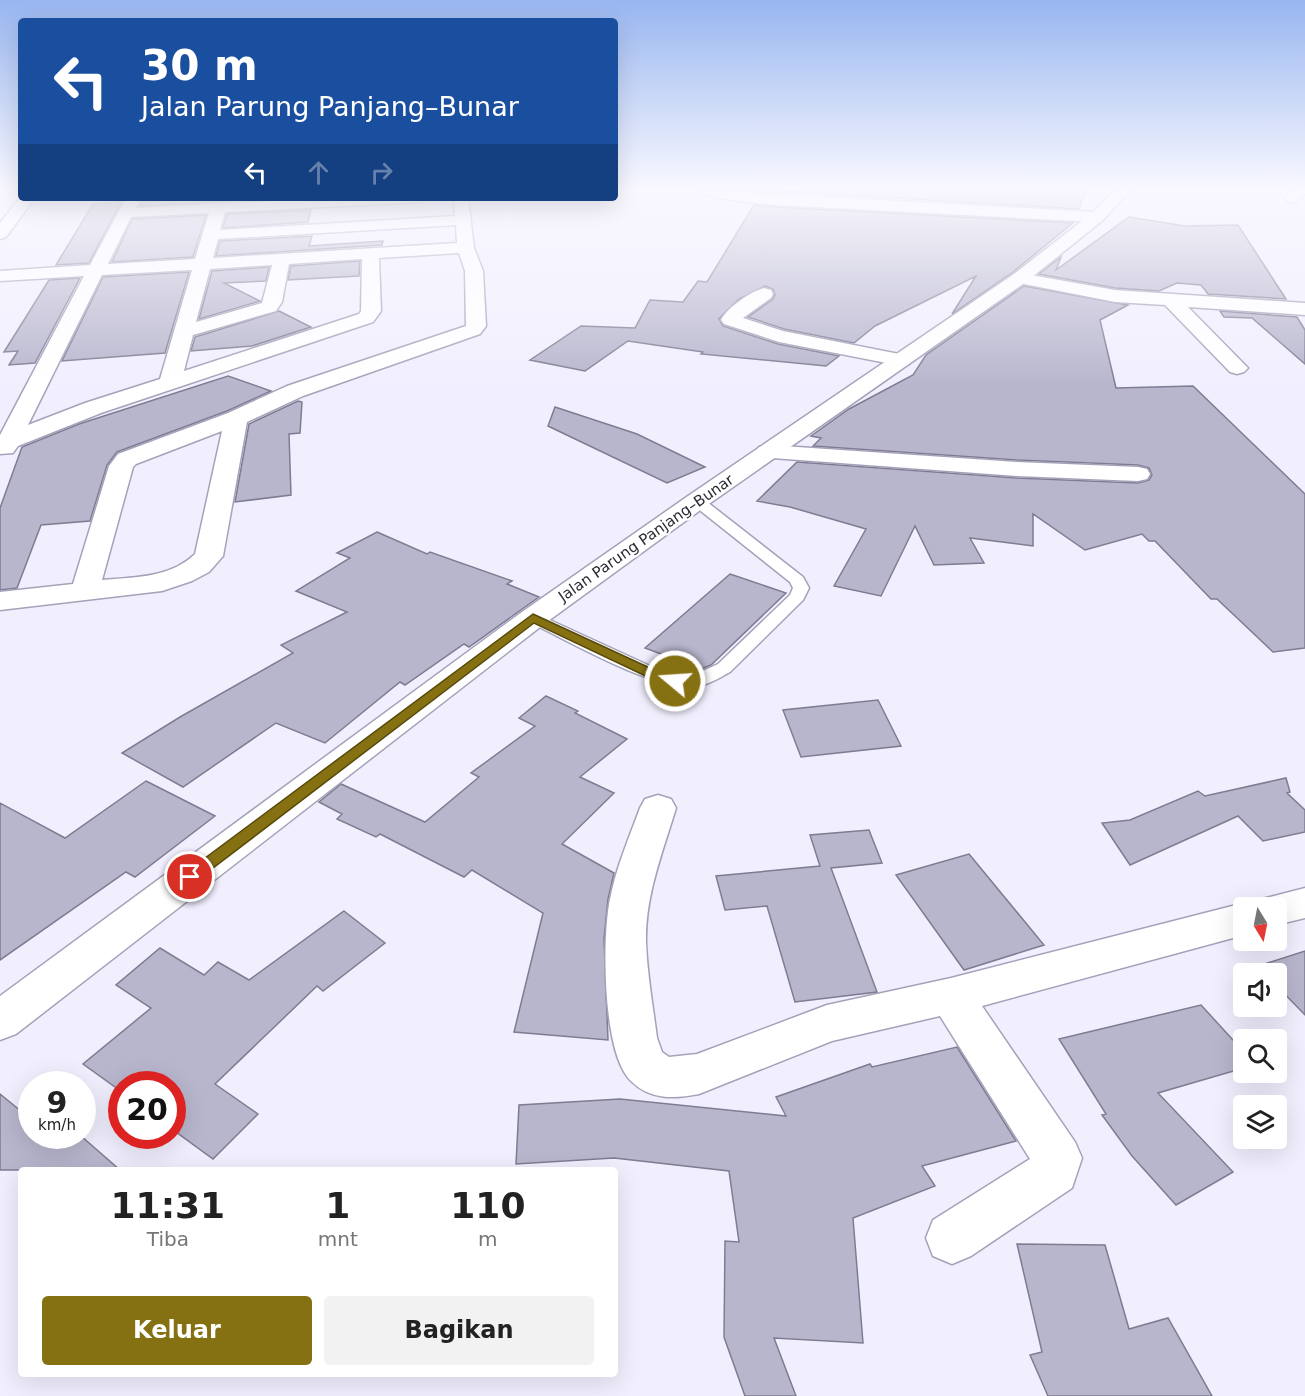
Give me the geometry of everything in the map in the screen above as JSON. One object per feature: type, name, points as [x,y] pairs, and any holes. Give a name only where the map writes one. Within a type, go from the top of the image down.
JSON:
[{"type":"street","points":[[3,447],[104,255]]},
{"type":"street","points":[[170,382],[207,255]]},
{"type":"street","points":[[0,276],[345,255]]},
{"type":"street","points":[[3,447],[170,382],[366,318],[370,311],[370,255]]},
{"type":"street","points":[[85,591],[121,466],[127,459],[236,418],[295,391],[473,330],[476,326],[474,271],[468,255]]},
{"type":"street","name":"Jalan Parung Panjang–Bunar","points":[[0,1021],[533,618],[697,501],[1020,278],[1049,255]]},
{"type":"street","points":[[183,332],[269,307],[273,302],[282,258]]},
{"type":"street","points":[[1020,278],[1086,292],[1305,309]]},
{"type":"street","points":[[764,294],[733,316],[731,320],[779,336],[902,360]]},
{"type":"street","points":[[1171,300],[1237,368]]},
{"type":"street","points":[[228,364],[295,391]]},
{"type":"street","points":[[0,601],[162,582],[200,567],[209,556],[236,418]]},
{"type":"street","points":[[768,452],[1017,470],[1138,474]]},
{"type":"street","points":[[658,808],[637,869],[625,940],[634,1038],[645,1065],[659,1076],[677,1078],[699,1074],[827,1024],[951,996],[1233,922]]},
{"type":"street","points":[[1287,907],[1305,903]]},
{"type":"street","points":[[951,996],[1057,1158],[1054,1171],[952,1238]]},
{"type":"lane","points":[[533,618],[659,677],[693,682],[724,668],[797,597],[801,588],[797,580],[697,501]]},
{"type":"building","points":[[62,255],[93,255],[89,263],[56,265]]},
{"type":"building","points":[[115,255],[194,255],[193,257],[112,262]]},
{"type":"building","points":[[723,255],[1034,255],[952,314],[976,276],[875,326],[854,343],[784,329],[748,317],[773,299],[775,295],[773,289],[765,286],[739,299],[719,319],[723,326],[778,344],[839,356],[826,366],[701,354],[703,352],[628,341],[585,371],[530,360],[581,326],[635,328],[650,300],[683,302],[698,281],[707,282]]},
{"type":"building","points":[[1076,255],[1258,255],[1286,299],[1208,294],[1201,285],[1177,283],[1159,291],[1115,288],[1039,274],[1061,257],[1056,270]]},
{"type":"building","points":[[360,261],[359,276],[288,280],[291,266]]},
{"type":"building","points":[[269,267],[266,281],[224,283],[260,301],[199,319],[212,271]]},
{"type":"building","points":[[189,272],[165,353],[62,361],[103,277]]},
{"type":"building","points":[[80,278],[35,363],[9,365],[18,351],[4,352],[49,280]]},
{"type":"building","points":[[1024,286],[1128,305],[1100,320],[1116,388],[1193,386],[1305,494],[1305,648],[1273,652],[1217,599],[1211,599],[1155,541],[1149,541],[1142,534],[1085,550],[1033,514],[1033,546],[970,538],[984,563],[934,565],[915,526],[881,596],[834,586],[866,529],[790,507],[757,501],[797,462],[1017,478],[1138,483],[1149,480],[1152,475],[1149,468],[1138,465],[1017,460],[813,446],[821,438],[811,436],[849,409],[913,375],[926,355]]},
{"type":"building","points":[[279,311],[311,327],[252,346],[191,351],[195,337]]},
{"type":"building","points":[[1220,311],[1297,317],[1305,330],[1305,364],[1252,318],[1224,317]]},
{"type":"building","points":[[228,376],[271,391],[227,411],[117,452],[107,465],[90,521],[41,525],[17,588],[0,590],[0,508],[22,447],[79,424]]},
{"type":"building","points":[[298,401],[302,402],[300,433],[289,434],[291,495],[235,502],[249,424]]},
{"type":"building","points":[[555,407],[637,434],[705,467],[667,483],[548,426]]},
{"type":"building","points":[[377,532],[427,554],[430,552],[512,581],[507,584],[539,597],[469,647],[464,644],[405,685],[400,682],[325,743],[276,723],[183,787],[122,753],[293,653],[281,645],[347,612],[296,591],[350,558],[337,553]]},
{"type":"building","points":[[730,574],[786,593],[711,665],[701,669],[645,648]]},
{"type":"building","points":[[546,696],[627,739],[580,777],[614,793],[562,844],[614,873],[608,899],[604,939],[608,1040],[514,1032],[543,913],[472,870],[464,877],[380,834],[376,837],[337,819],[342,814],[319,802],[341,784],[425,822],[479,777],[471,773],[535,726],[519,718]]},
{"type":"building","points":[[878,700],[901,746],[801,757],[783,710]]},
{"type":"building","points":[[1286,778],[1290,792],[1287,793],[1305,810],[1305,832],[1263,841],[1238,816],[1130,865],[1102,823],[1130,820],[1198,791],[1205,796]]},
{"type":"building","points":[[146,781],[215,816],[135,877],[126,872],[0,960],[0,803],[65,838]]},
{"type":"building","points":[[869,830],[882,863],[831,868],[877,992],[795,1002],[767,906],[725,910],[716,876],[820,866],[810,835]]},
{"type":"building","points":[[969,854],[1044,945],[964,970],[896,875]]},
{"type":"building","points":[[344,911],[385,943],[323,991],[317,986],[215,1084],[258,1114],[213,1159],[186,1139],[186,1071],[108,1071],[108,1082],[96,1071],[83,1064],[151,1008],[116,985],[160,948],[204,975],[218,962],[249,980]]},
{"type":"building","points":[[1305,951],[1305,1015],[1287,996],[1287,963],[1267,963]]},
{"type":"building","points":[[1201,1005],[1233,1040],[1233,1071],[1158,1093],[1233,1172],[1176,1205],[1132,1156],[1102,1115],[1106,1114],[1059,1039]]},
{"type":"building","points":[[957,1047],[1016,1141],[922,1166],[935,1186],[853,1218],[863,1343],[774,1338],[796,1396],[745,1396],[724,1337],[725,1241],[739,1242],[729,1171],[614,1158],[516,1164],[519,1105],[620,1099],[786,1116],[776,1097],[870,1064],[872,1067]]},
{"type":"building","points":[[0,1094],[18,1109],[18,1149],[96,1149],[117,1167],[18,1167],[18,1170],[0,1170]]},
{"type":"building","points":[[1017,1244],[1105,1245],[1129,1329],[1168,1318],[1212,1396],[1048,1396],[1030,1355],[1042,1352]]},
{"type":"route","points":[[190,877],[533,618],[659,677],[675,681]]}]
